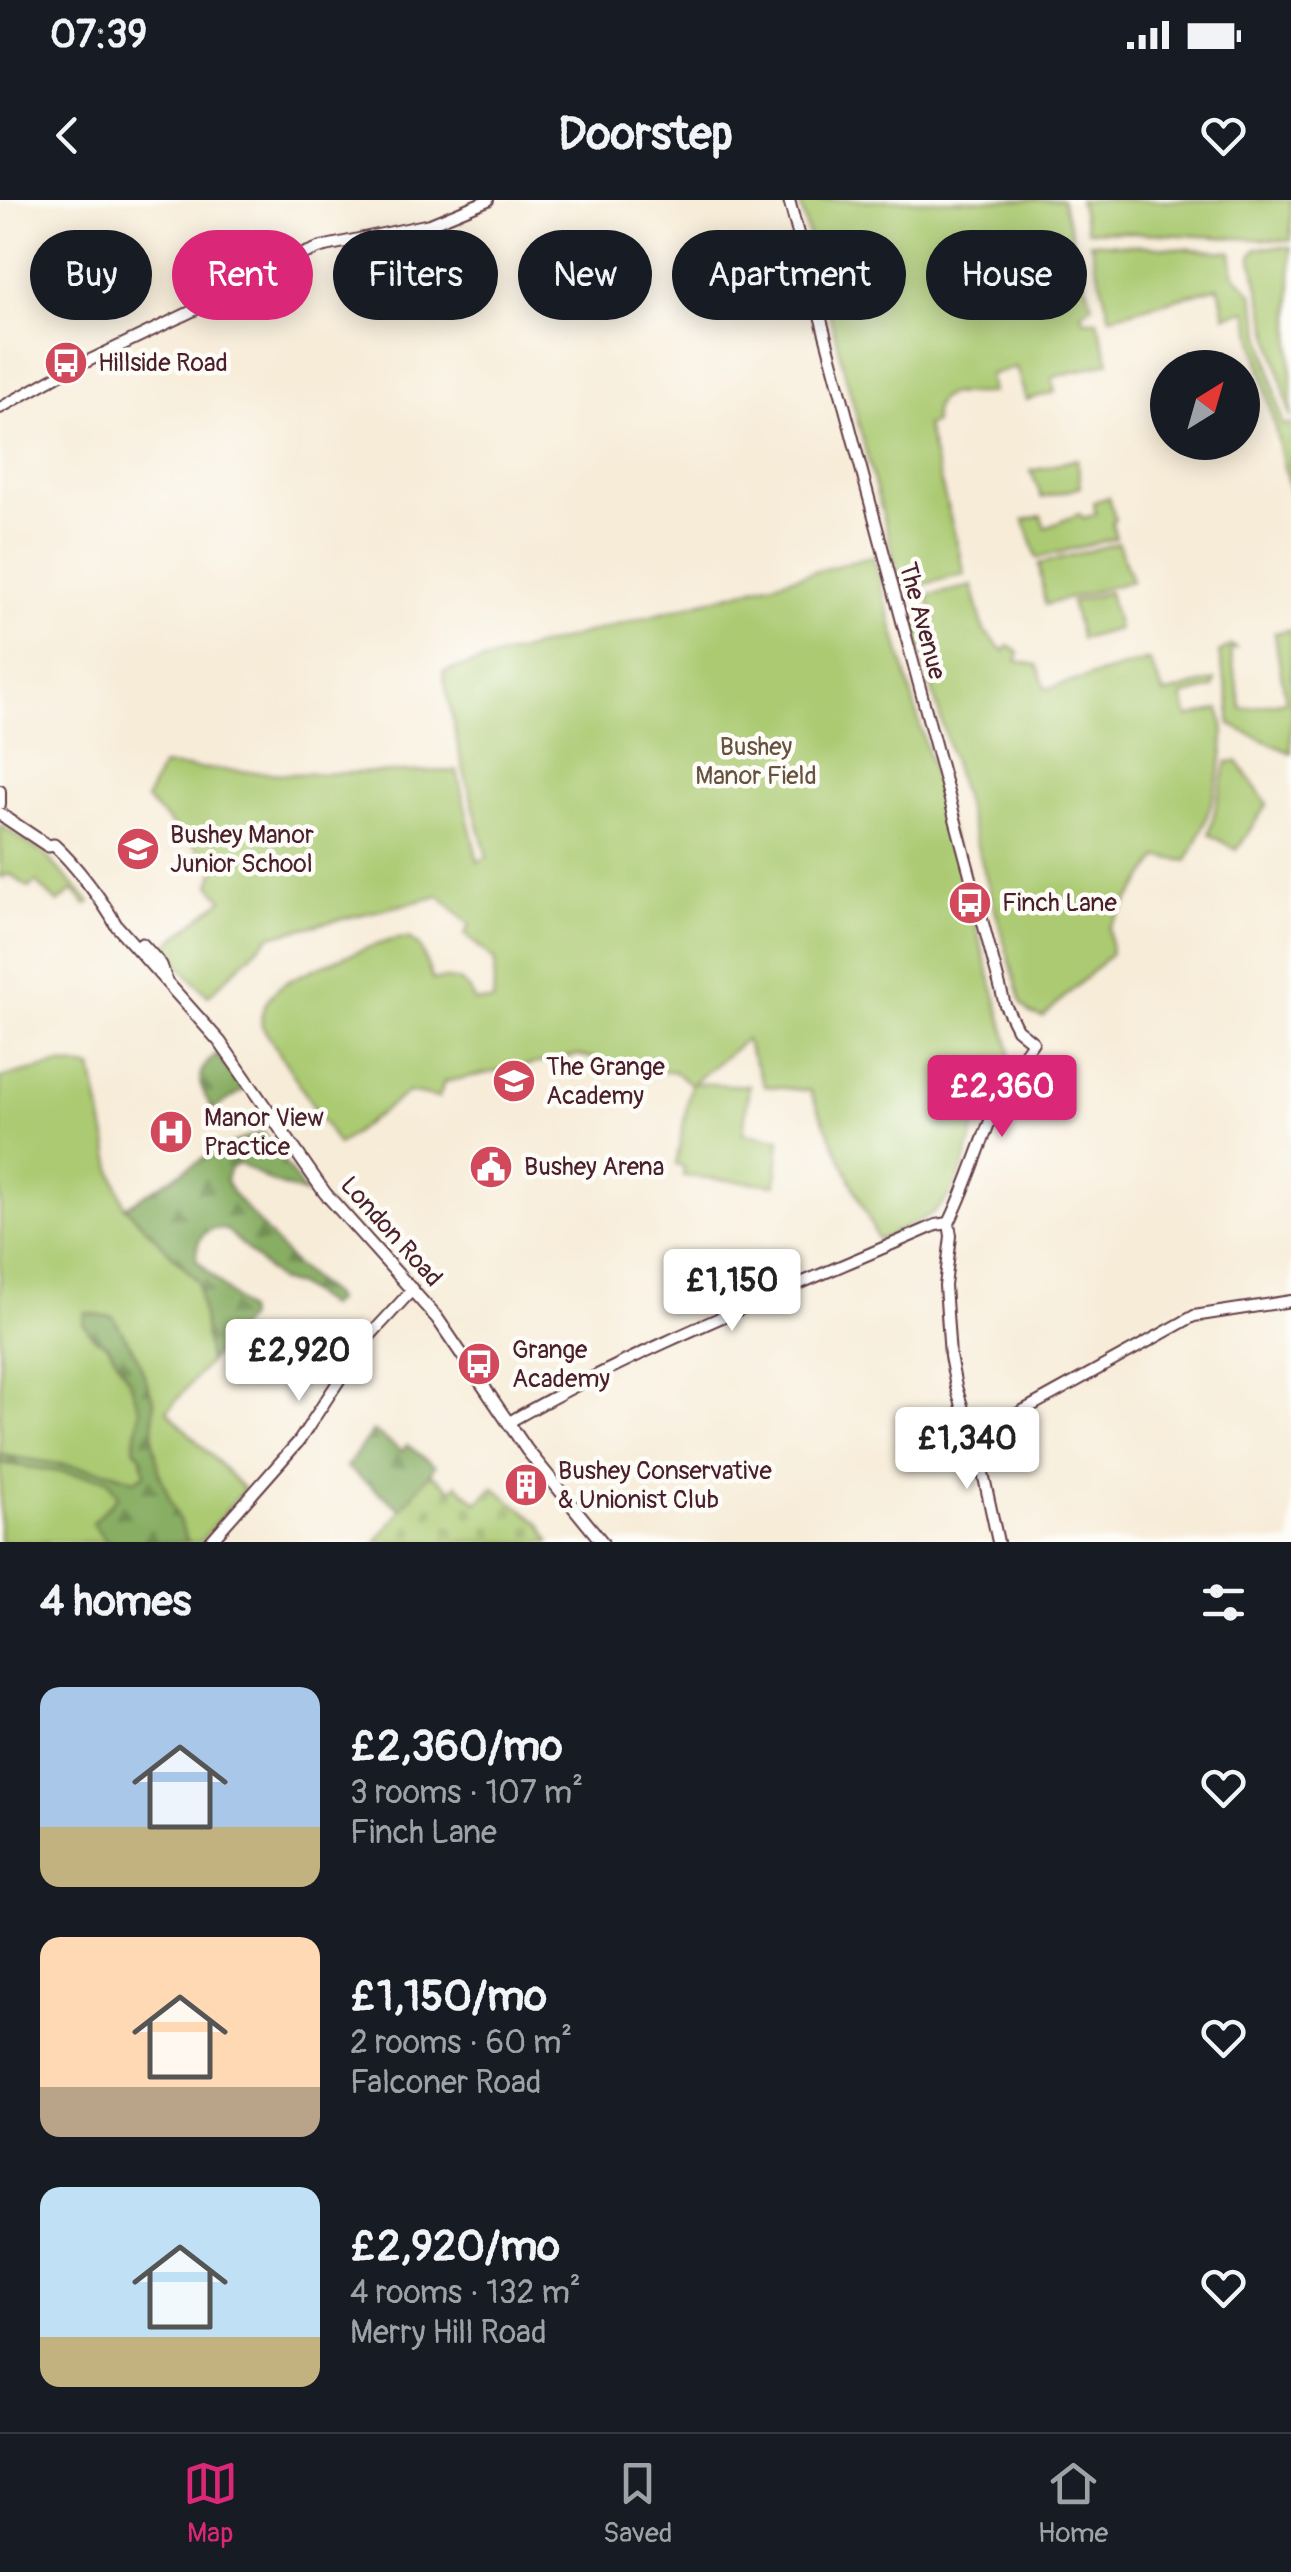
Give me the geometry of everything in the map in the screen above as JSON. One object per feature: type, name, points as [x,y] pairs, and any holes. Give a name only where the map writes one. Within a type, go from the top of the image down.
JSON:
[{"type":"main road","name":"London Road","points":[[0,814],[66,856],[109,912],[161,965],[165,977],[220,1042],[324,1193],[413,1288],[543,1470],[602,1542]]},
{"type":"street","points":[[0,408],[291,259],[321,247],[430,224],[488,200]]},
{"type":"street","name":"The Avenue","points":[[789,200],[1006,1004],[1017,1029],[1033,1042],[990,1114],[968,1182],[948,1223]]},
{"type":"street","points":[[0,791],[0,804]]},
{"type":"street","points":[[509,1422],[562,1392],[748,1305],[948,1223],[951,1236],[945,1286],[950,1356],[973,1433],[998,1542]]},
{"type":"street","points":[[210,1542],[299,1441],[364,1342],[413,1288]]},
{"type":"street","points":[[973,1433],[988,1430],[1024,1411],[1194,1316],[1291,1300]]},
{"type":"green space","points":[[799,200],[1062,200],[1071,230],[926,230],[926,320],[1097,320],[1109,362],[1052,378],[1055,392],[1026,400],[1016,367],[989,375],[992,392],[954,394],[938,401],[934,423],[926,426],[965,574],[913,587],[900,580],[831,320],[906,320],[906,230],[807,230]]},
{"type":"green space","points":[[1079,200],[1291,200],[1291,241],[1087,230]]},
{"type":"green space","points":[[1090,242],[1231,252],[1234,274],[1253,294],[1283,426],[1291,423],[1291,496],[1260,365],[1260,350],[1256,350],[1247,310],[1225,316],[1219,287],[1110,317]]},
{"type":"green space","points":[[1291,247],[1291,419],[1251,256],[1256,249]]},
{"type":"green space","points":[[1077,459],[1081,487],[1042,498],[1031,471]]},
{"type":"green space","points":[[1109,497],[1116,538],[1037,558],[1024,520],[1041,516],[1045,528],[1079,514],[1084,518],[1096,514],[1093,502]]},
{"type":"green space","points":[[1118,543],[1132,581],[1045,605],[1039,564]]},
{"type":"green space","name":"Bushey Manor Field","points":[[873,556],[1010,1049],[1002,1074],[979,1113],[960,1177],[944,1202],[923,1219],[878,1240],[810,1091],[765,1086],[745,1040],[693,1083],[749,1086],[743,1134],[780,1139],[776,1185],[683,1176],[684,1167],[676,1165],[691,1084],[673,1071],[650,1071],[578,1055],[444,1082],[439,1098],[408,1092],[338,1145],[262,1026],[263,1009],[276,990],[290,980],[372,947],[409,938],[420,947],[433,980],[459,982],[468,988],[474,1001],[493,1001],[495,961],[465,934],[470,925],[440,896],[270,936],[208,996],[163,948],[223,899],[210,885],[216,866],[146,800],[162,766],[286,774],[457,771],[478,862],[487,857],[443,672]]},
{"type":"green space","points":[[972,586],[984,631],[1004,651],[1009,646],[1019,653],[1017,661],[1037,665],[1046,689],[1149,660],[1164,694],[1215,680],[1213,688],[1182,696],[1188,717],[1219,709],[1223,725],[1216,786],[1187,861],[1159,857],[1109,928],[1111,954],[1043,1017],[1030,1013],[1022,1004],[914,625],[935,619],[927,596]]},
{"type":"green space","points":[[1109,592],[1118,629],[1081,639],[1071,602]]},
{"type":"green space","points":[[1289,630],[1291,753],[1230,725],[1230,704],[1219,653],[1231,645],[1236,648],[1230,650],[1242,709],[1286,701],[1274,633]]},
{"type":"green space","points":[[1237,761],[1267,804],[1237,850],[1209,834],[1227,762]]},
{"type":"green space","points":[[0,825],[44,854],[90,902],[86,905],[73,890],[58,903],[36,882],[29,888],[10,874],[0,878]]},
{"type":"green space","points":[[217,1054],[244,1090],[212,1110],[200,1080],[204,1068]]},
{"type":"green space","points":[[61,1064],[92,1068],[113,1173],[125,1207],[198,1281],[209,1362],[167,1411],[244,1489],[200,1542],[0,1542],[0,1078]]},
{"type":"green space","points":[[264,1133],[306,1194],[272,1182],[239,1163],[229,1170],[226,1180],[295,1265],[335,1301],[328,1306],[297,1285],[279,1281],[228,1231],[208,1231],[200,1239],[196,1259],[246,1310],[247,1318],[209,1362],[198,1281],[125,1207],[231,1144]]},
{"type":"green space","points":[[85,1313],[113,1317],[137,1356],[154,1402],[153,1441],[160,1475],[188,1542],[107,1542],[92,1523],[118,1496],[107,1479],[0,1463],[0,1455],[111,1472],[134,1480],[145,1474],[142,1458],[134,1448],[140,1410],[130,1382],[108,1345],[94,1338],[83,1323]]},
{"type":"green space","points":[[373,1431],[402,1451],[407,1445],[435,1466],[402,1510],[346,1467]]},
{"type":"green space","points":[[430,1473],[452,1490],[457,1484],[477,1503],[493,1487],[541,1524],[550,1542],[376,1542]]},
{"type":"place","name":"Hillside Road","points":[[66,363]]},
{"type":"place","name":"Bushey Manor Junior School","points":[[138,849]]},
{"type":"place","name":"Finch Lane","points":[[970,903]]},
{"type":"place","name":"The Grange Academy","points":[[514,1081]]},
{"type":"place","name":"Manor View Practice","points":[[171,1132]]},
{"type":"place","name":"Bushey Arena","points":[[491,1167]]},
{"type":"place","name":"Grange Academy","points":[[479,1364]]},
{"type":"place","name":"Bushey Conservative & Unionist Club","points":[[526,1485]]}]
